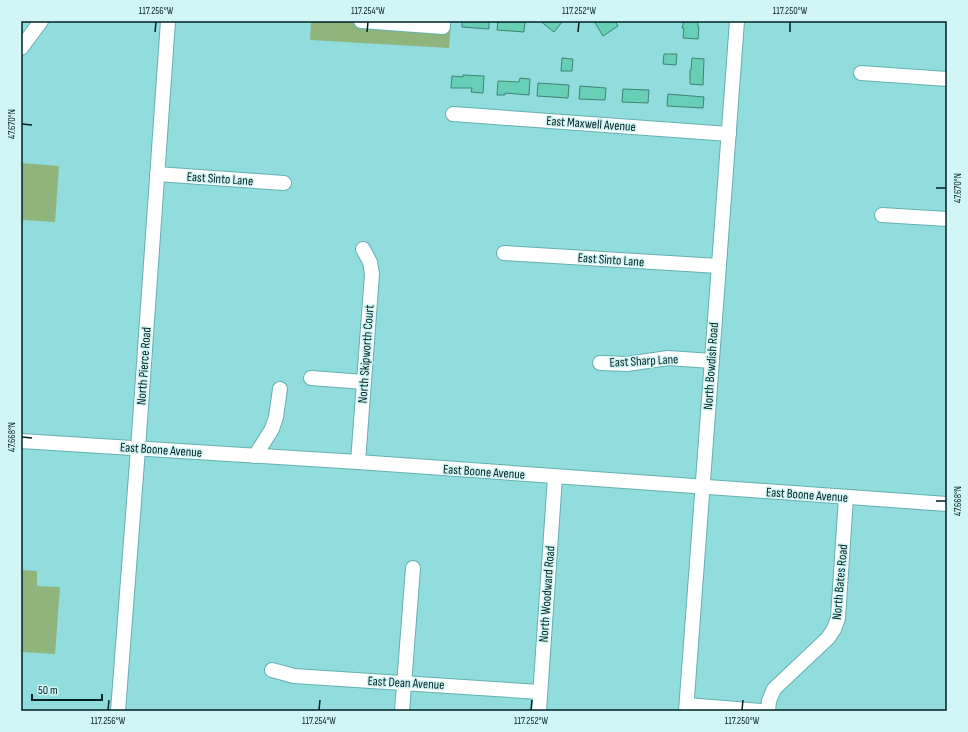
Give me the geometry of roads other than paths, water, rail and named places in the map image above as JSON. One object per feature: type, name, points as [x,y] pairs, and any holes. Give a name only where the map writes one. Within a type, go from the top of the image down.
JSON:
[{"type":"street","points":[[21,48],[41,21]]},
{"type":"street","name":"North Pierce Road","points":[[118,711],[168,21]]},
{"type":"street","points":[[361,21],[443,26],[443,21]]},
{"type":"street","name":"North Bowdish Road","points":[[687,708],[736,21]]},
{"type":"street","points":[[861,73],[947,79]]},
{"type":"street","name":"East Maxwell Avenue","points":[[453,114],[729,134]]},
{"type":"street","name":"East Sinto Lane","points":[[157,174],[284,183]]},
{"type":"street","points":[[882,215],[947,219]]},
{"type":"street","name":"North Skipworth Court","points":[[358,462],[372,274],[370,262],[364,249]]},
{"type":"street","name":"East Sinto Lane","points":[[504,253],[719,266]]},
{"type":"street","name":"East Sharp Lane","points":[[600,363],[627,364],[668,358],[712,361]]},
{"type":"street","points":[[311,378],[364,382]]},
{"type":"street","points":[[255,456],[272,429],[276,417],[280,389]]},
{"type":"street","name":"East Boone Avenue","points":[[21,441],[358,462],[947,504]]},
{"type":"street","name":"North Woodward Road","points":[[539,711],[555,477]]},
{"type":"street","name":"North Bates Road","points":[[768,711],[769,701],[774,689],[828,638],[834,629],[838,618],[846,498]]},
{"type":"street","points":[[402,711],[413,568]]},
{"type":"street","name":"East Dean Avenue","points":[[272,670],[294,676],[540,692]]},
{"type":"street","points":[[687,708],[761,711]]}]
